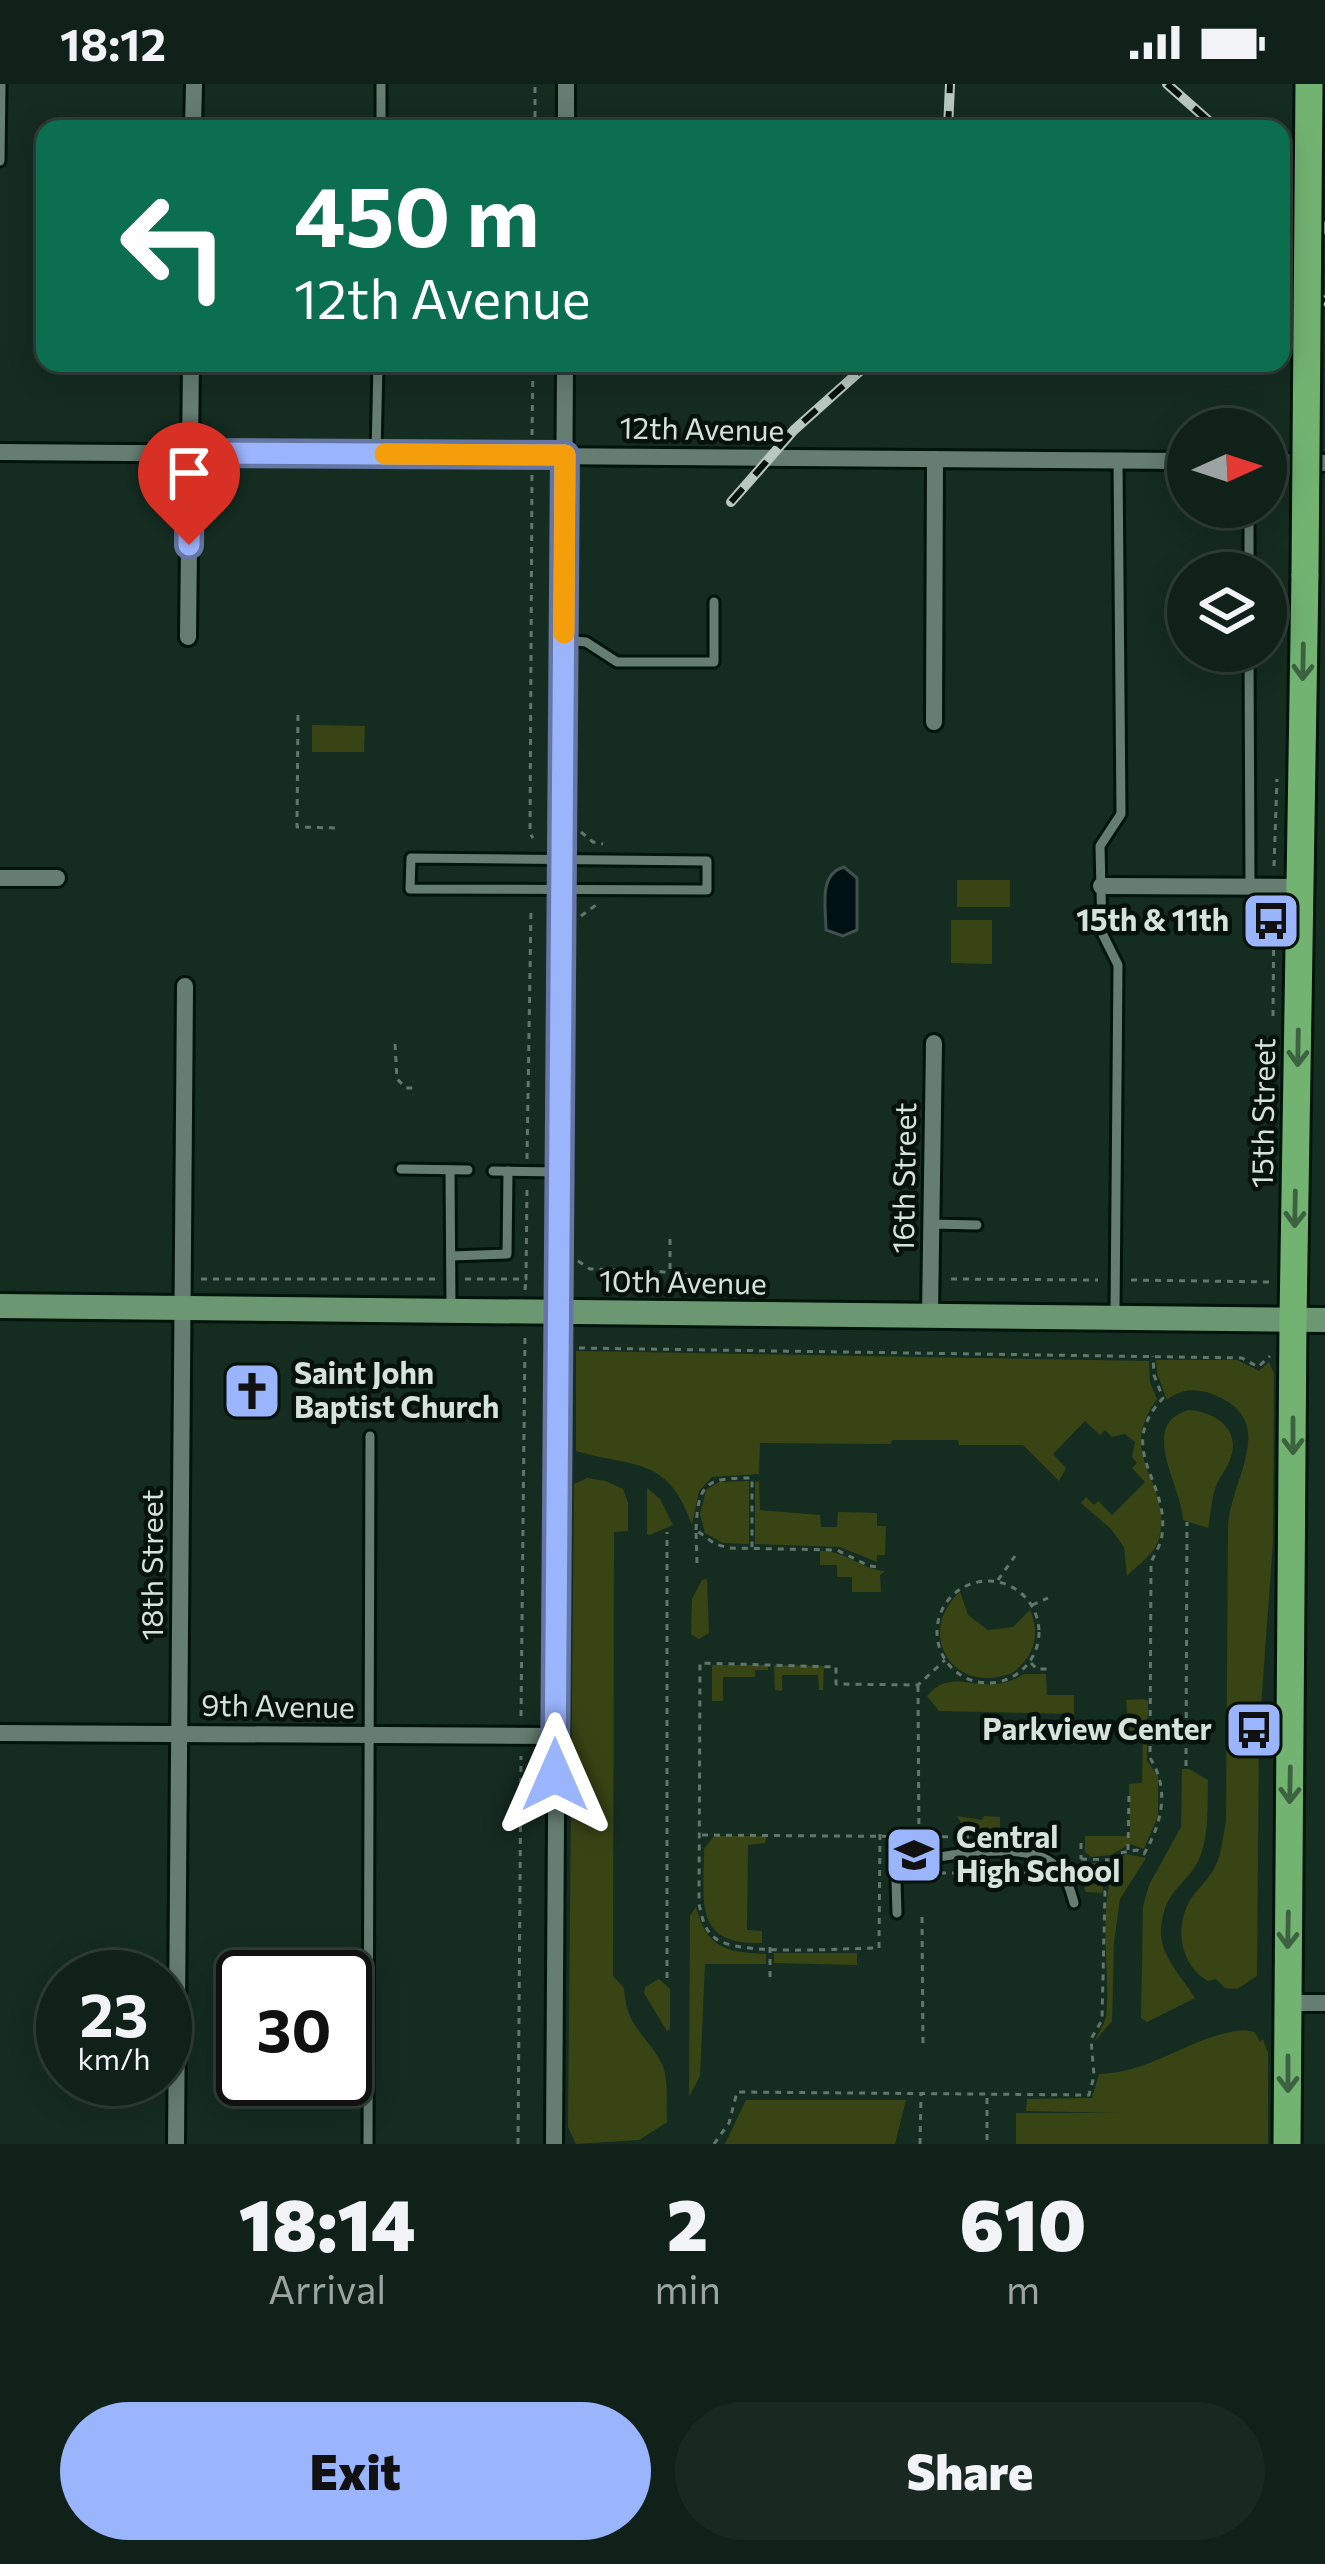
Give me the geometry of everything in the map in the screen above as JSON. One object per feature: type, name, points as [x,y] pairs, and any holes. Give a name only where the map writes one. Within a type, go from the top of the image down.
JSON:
[{"type":"main road","name":"15th Street","points":[[1287,2144],[1293,1319],[1313,882],[1302,848],[1309,84]]},
{"type":"main road","points":[[1313,882],[1325,918]]},
{"type":"main road","name":"10th Avenue","points":[[0,1306],[1325,1320]]},
{"type":"street","points":[[193,120],[194,84]]},
{"type":"street","points":[[566,84],[566,120]]},
{"type":"street","points":[[188,637],[191,372]]},
{"type":"street","points":[[554,2144],[566,372]]},
{"type":"street","name":"12th Avenue","points":[[0,452],[1167,461]]},
{"type":"street","points":[[934,722],[935,459]]},
{"type":"street","points":[[1287,462],[1325,463]]},
{"type":"street","points":[[0,878],[57,878]]},
{"type":"street","points":[[1101,886],[1313,882]]},
{"type":"street","name":"18th Street","points":[[176,2144],[184,986]]},
{"type":"street","name":"16th Street","points":[[930,1315],[934,1042]]},
{"type":"street","name":"9th Avenue","points":[[0,1733],[555,1736]]},
{"type":"street","points":[[1288,2003],[1325,2003]]},
{"type":"lane","points":[[0,161],[1,84]]},
{"type":"lane","points":[[381,84],[381,120]]},
{"type":"lane","points":[[376,454],[378,372]]},
{"type":"lane","points":[[1115,1318],[1118,965],[1102,933],[1100,846],[1121,814],[1118,461]]},
{"type":"lane","points":[[564,640],[586,641],[617,662],[713,662],[714,602]]},
{"type":"lane","points":[[1249,672],[1250,885]]},
{"type":"lane","points":[[411,858],[560,859],[707,861],[706,890],[410,889],[411,858]]},
{"type":"lane","points":[[401,1169],[468,1171]]},
{"type":"lane","points":[[450,1170],[451,1311]]},
{"type":"lane","points":[[494,1171],[559,1172]]},
{"type":"lane","points":[[451,1256],[506,1255],[508,1171]]},
{"type":"lane","points":[[451,1203],[468,1203]]},
{"type":"lane","points":[[494,1203],[507,1203]]},
{"type":"lane","points":[[932,1224],[977,1226]]},
{"type":"lane","points":[[451,1232],[468,1231]]},
{"type":"lane","points":[[493,1231],[507,1231]]},
{"type":"lane","points":[[368,2144],[370,1436]]},
{"type":"lane","points":[[897,1913],[896,1881],[904,1866],[940,1855],[972,1853],[1038,1856],[1054,1863],[1068,1881],[1074,1904]]},
{"type":"path","points":[[535,84],[535,120]]},
{"type":"path","points":[[533,372],[533,838]]},
{"type":"path","points":[[298,715],[297,827],[335,828]]},
{"type":"path","points":[[578,926],[584,911],[597,904]]},
{"type":"path","points":[[395,1044],[397,1079],[406,1088],[416,1088]]},
{"type":"path","points":[[670,1239],[670,1274]]},
{"type":"path","points":[[575,1251],[590,1269],[753,1283]]},
{"type":"path","points":[[518,2144],[526,1279]]},
{"type":"path","points":[[558,1348],[1242,1358],[1258,1367],[1266,1357],[1293,1350]]},
{"type":"path","points":[[697,1563],[697,1500],[718,1478],[752,1478],[752,1548]]},
{"type":"path","points":[[1186,1766],[1187,1522]]},
{"type":"path","points":[[697,1530],[715,1544],[837,1550],[880,1567]]},
{"type":"path","points":[[667,1978],[668,1532]]},
{"type":"path","points":[[998,1582],[1015,1556]]},
{"type":"path","points":[[980,1581],[998,1582],[1013,1588],[1031,1605],[1039,1630],[1030,1662],[1018,1674],[987,1684],[956,1673],[945,1660],[936,1628],[950,1597],[980,1581]]},
{"type":"path","points":[[1031,1605],[1048,1598]]},
{"type":"path","points":[[880,1834],[879,1948],[729,1946],[712,1937],[699,1904],[700,1663],[836,1667],[836,1684],[918,1684],[945,1660]]},
{"type":"path","points":[[1030,1662],[1037,1669],[1047,1669]]},
{"type":"path","points":[[918,1684],[919,1851]]},
{"type":"path","points":[[1128,1850],[1129,1792]]},
{"type":"path","points":[[700,1835],[983,1838]]},
{"type":"path","points":[[1081,1843],[1081,1859]]},
{"type":"path","points":[[1070,1864],[1081,1859],[1114,1861]]},
{"type":"path","points":[[924,1873],[1034,1873]]},
{"type":"path","points":[[922,1917],[923,2048]]},
{"type":"path","points":[[770,1946],[770,1977]]},
{"type":"path","points":[[920,2144],[921,2094]]},
{"type":"path","points":[[987,2094],[987,2144]]},
{"type":"green space","points":[[312,725],[365,726],[364,752],[312,752]]},
{"type":"green space","points":[[957,880],[1010,880],[1010,907],[957,907]]},
{"type":"green space","points":[[951,920],[992,920],[992,964],[951,963]]},
{"type":"green space","points":[[576,1351],[1149,1361],[1157,1399],[1141,1437],[1161,1515],[1158,1541],[1127,1576],[1124,1547],[1081,1503],[1086,1497],[1094,1505],[1098,1501],[1112,1515],[1145,1482],[1132,1468],[1137,1463],[1132,1457],[1135,1442],[1125,1434],[1112,1437],[1105,1430],[1100,1435],[1085,1421],[1053,1454],[1066,1468],[1059,1481],[1023,1445],[959,1445],[958,1440],[760,1443],[759,1474],[712,1477],[699,1491],[692,1525],[672,1486],[660,1475],[576,1451]]},
{"type":"green space","points":[[1156,1360],[1237,1360],[1259,1371],[1269,1362],[1274,1374],[1273,1542],[1259,1734],[1257,1976],[1237,1989],[1199,1975],[1183,1948],[1182,1927],[1190,1901],[1217,1862],[1226,1821],[1228,1526],[1248,1434],[1233,1405],[1212,1394],[1189,1391],[1167,1400]]},
{"type":"green space","points":[[1189,1410],[1218,1419],[1233,1441],[1214,1494],[1208,1528],[1183,1520],[1166,1458],[1166,1428],[1174,1417]]},
{"type":"green space","points":[[587,1478],[623,1489],[628,1503],[628,1531],[614,1532],[613,1976],[624,1988],[633,2021],[662,2064],[667,2122],[639,2140],[576,2144],[568,2127],[574,1484]]},
{"type":"green space","points":[[749,1481],[749,1544],[723,1543],[705,1533],[700,1514],[706,1490],[719,1482]]},
{"type":"green space","points":[[759,1481],[760,1510],[820,1515],[821,1527],[837,1527],[838,1512],[877,1513],[877,1526],[886,1526],[885,1555],[877,1555],[877,1562],[840,1547],[755,1544],[755,1482]]},
{"type":"green space","points":[[647,1488],[660,1499],[673,1525],[650,1535],[647,1534]]},
{"type":"green space","points":[[820,1551],[885,1571],[880,1575],[881,1592],[852,1592],[852,1577],[837,1577],[837,1565],[820,1565]]},
{"type":"green space","points":[[707,1579],[709,1633],[699,1639],[691,1634],[692,1599]]},
{"type":"green space","points":[[960,1592],[968,1615],[988,1630],[1013,1627],[1030,1610],[1033,1645],[1012,1673],[973,1676],[947,1657],[941,1626]]},
{"type":"green space","points":[[712,1665],[768,1665],[768,1670],[755,1670],[755,1677],[723,1677],[723,1701],[712,1701]]},
{"type":"green space","points":[[774,1665],[824,1666],[823,1690],[819,1690],[818,1675],[782,1675],[782,1691],[775,1690]]},
{"type":"green space","points":[[1024,1674],[1046,1674],[1047,1695],[1074,1695],[1074,1714],[939,1711],[927,1696],[948,1682],[995,1684]]},
{"type":"green space","points":[[1126,1700],[1148,1701],[1147,1761],[1158,1776],[1158,1816],[1144,1849],[1130,1844],[1111,1855],[1091,1857],[1085,1852],[1085,1836],[1130,1836],[1129,1784],[1142,1783],[1143,1737],[1130,1736]]},
{"type":"green space","points":[[1182,1769],[1208,1780],[1206,1835],[1196,1865],[1167,1903],[1161,1932],[1167,1955],[1195,1998],[1147,2022],[1141,2018],[1143,1906],[1149,1885],[1181,1827]]},
{"type":"green space","points":[[957,1816],[1000,1817],[1000,1828],[1019,1827],[1019,1832],[974,1832],[977,1823],[966,1831]]},
{"type":"green space","points":[[714,1836],[767,1836],[765,1843],[748,1845],[747,1930],[762,1931],[762,1943],[724,1937],[707,1917],[704,1849]]},
{"type":"green space","points":[[1126,1854],[1146,1858],[1120,1899],[1112,2021],[1094,2042],[1106,2016],[1109,1885]]},
{"type":"green space","points":[[1107,1863],[1102,1893],[1086,1892],[1076,1867]]},
{"type":"green space","points":[[696,1907],[712,1940],[740,1952],[766,1954],[766,1964],[705,1964],[700,2076],[689,2097],[690,1916]]},
{"type":"green space","points":[[774,1953],[857,1953],[857,1965],[774,1963]]},
{"type":"green space","points":[[659,1979],[670,1989],[667,2031],[644,1993],[645,1987]]},
{"type":"green space","points":[[1244,2030],[1255,2032],[1260,2042],[1263,2039],[1268,2053],[1268,2144],[1016,2144],[1016,2113],[1119,2113],[1026,2111],[1027,2099],[1092,2098],[1099,2074],[1137,2067]]},
{"type":"green space","points":[[746,2100],[906,2100],[895,2144],[725,2144]]},
{"type":"shaded area","points":[[844,867],[857,878],[857,930],[843,936],[826,930],[825,902],[830,877]]},
{"type":"railway","points":[[948,120],[950,84]]},
{"type":"railway","points":[[1167,84],[1208,120]]},
{"type":"railway","points":[[1303,84],[1325,103]]},
{"type":"railway","points":[[1290,195],[1325,229]]},
{"type":"railway","points":[[1290,286],[1325,301]]},
{"type":"railway","points":[[731,502],[794,430],[859,372]]},
{"type":"slow traffic","points":[[385,454],[565,455],[564,633]]},
{"type":"place","name":"15th & 11th","points":[[1271,921]]},
{"type":"place","name":"Saint John Baptist Church","points":[[252,1391]]},
{"type":"place","name":"Parkview Center","points":[[1254,1730]]},
{"type":"place","name":"Central High School","points":[[914,1855]]},
{"type":"route","points":[[189,545],[190,453],[565,455],[555,1775]]}]
